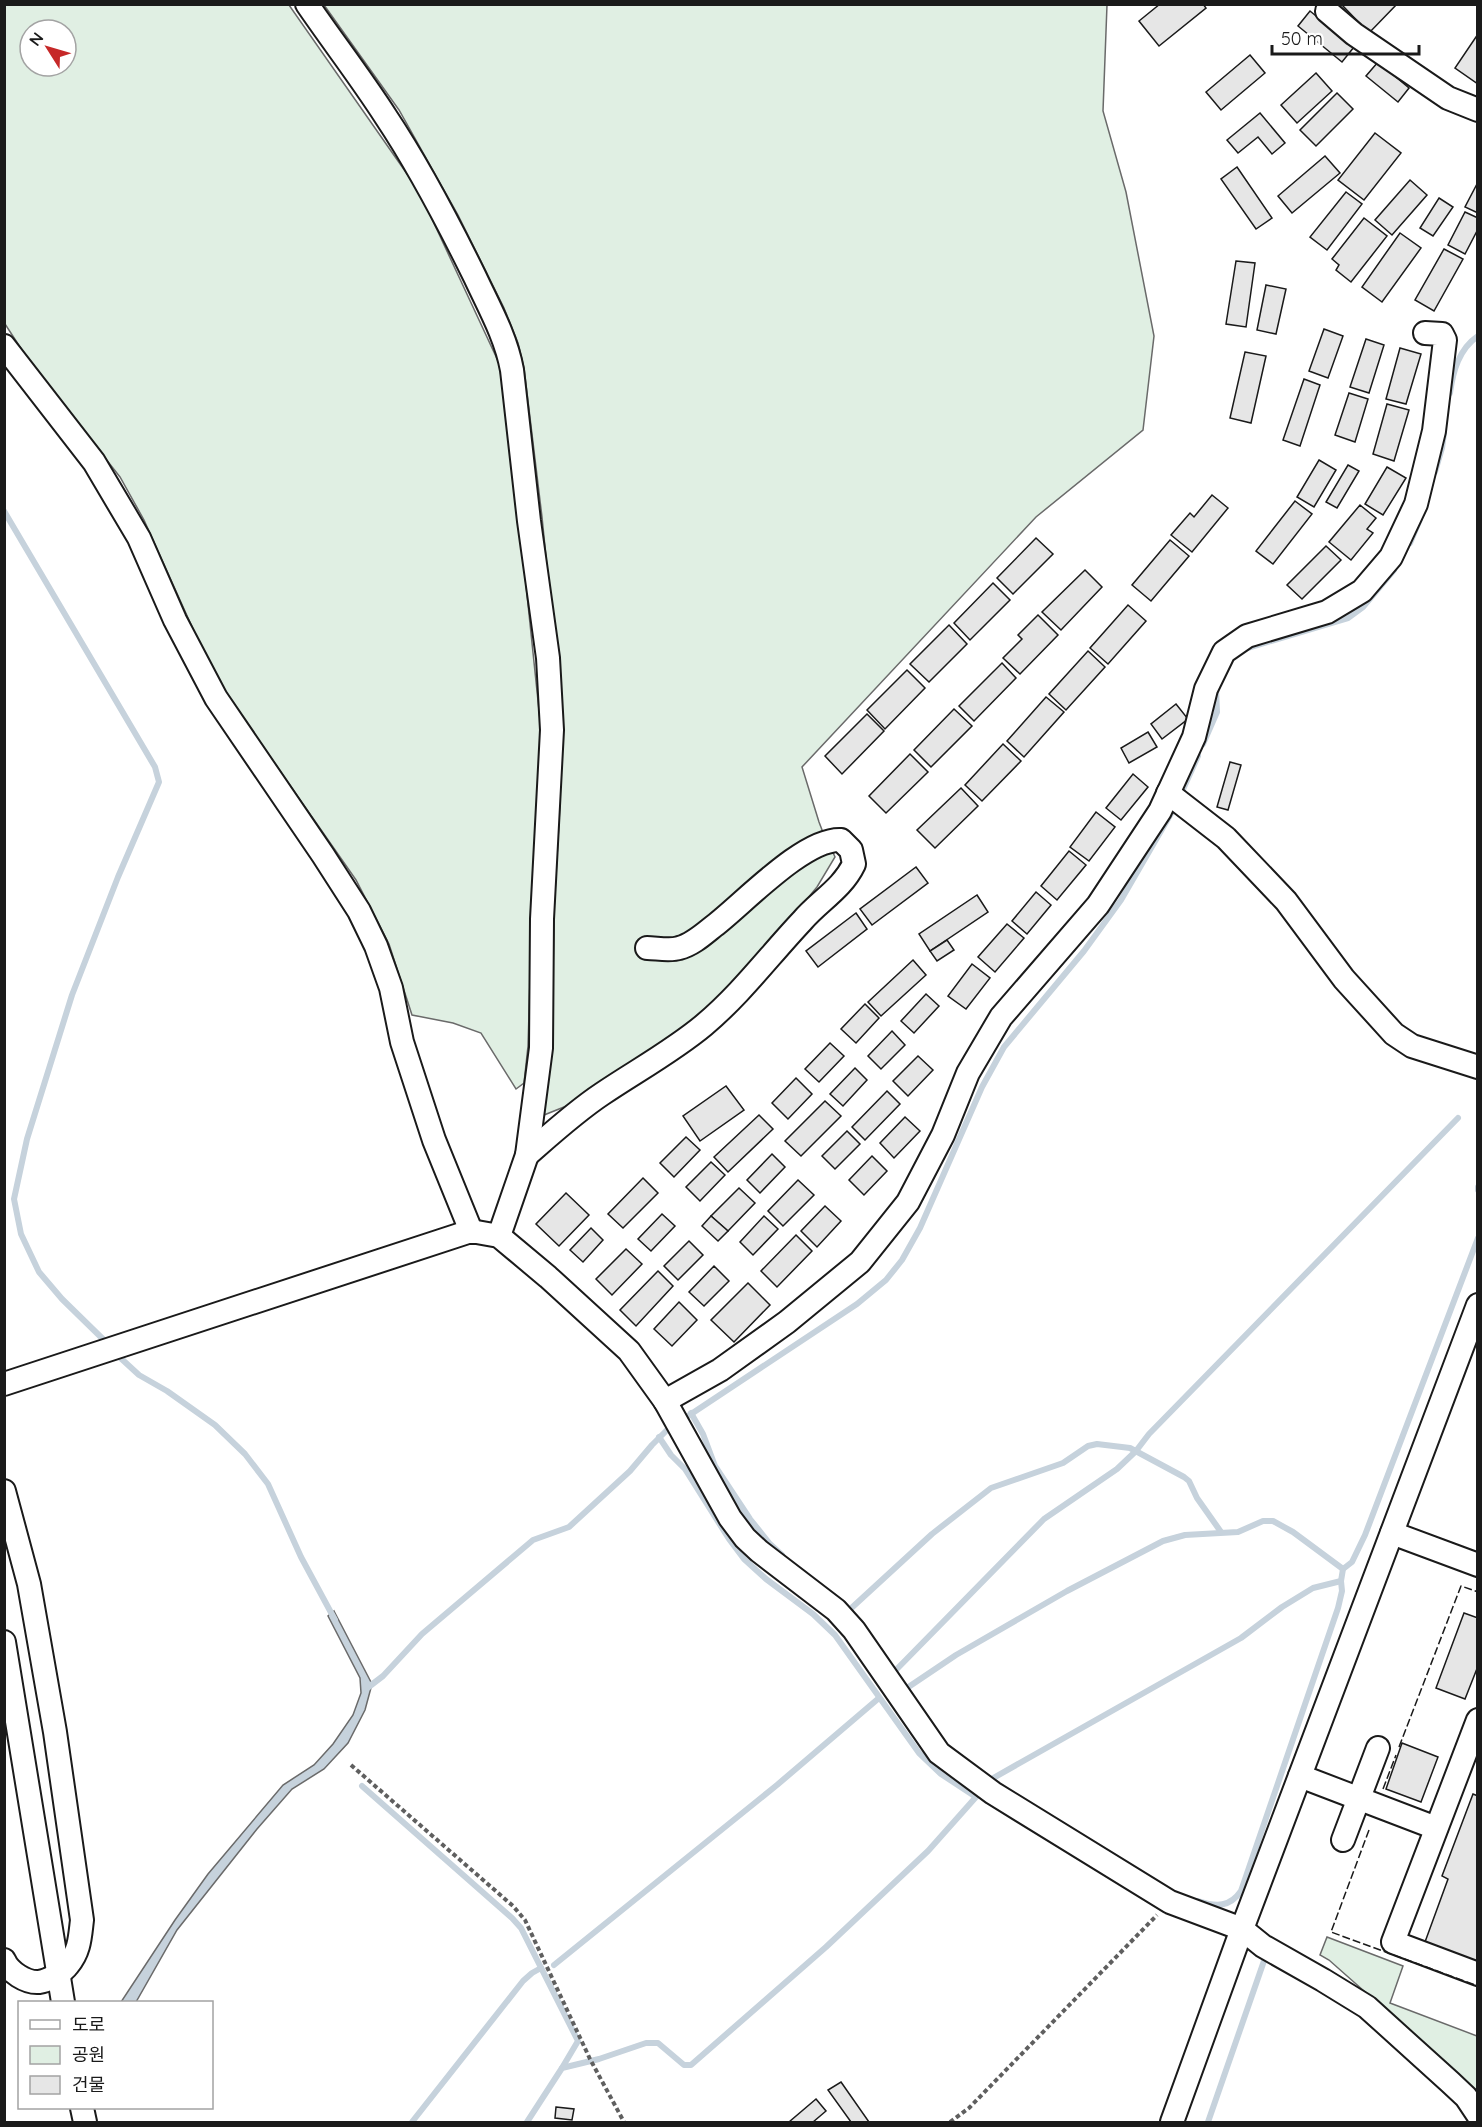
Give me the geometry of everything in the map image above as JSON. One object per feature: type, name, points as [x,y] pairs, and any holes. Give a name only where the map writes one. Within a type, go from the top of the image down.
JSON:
[{"type":"street","points":[[307,4],[386,116],[428,185],[448,221],[497,324],[512,370],[529,521],[548,658],[552,730],[542,919],[541,1048],[527,1155],[499,1236]]},
{"type":"street","points":[[1327,11],[1354,34],[1448,98],[1478,110]]},
{"type":"street","points":[[672,1415],[720,1370],[788,1322],[860,1262],[908,1202],[943,1135],[968,1073],[1001,1017],[1098,905],[1160,811],[1175,798],[1206,689],[1224,652],[1247,636],[1327,612],[1362,591],[1391,556],[1416,504],[1434,431],[1445,340],[1442,334],[1425,333]]},
{"type":"street","points":[[4,346],[94,462],[139,538],[175,620],[216,698],[359,911],[376,946],[391,988],[402,1042],[434,1140],[471,1231]]},
{"type":"street","points":[[1175,798],[1226,838],[1286,901],[1344,979],[1394,1034],[1412,1046],[1478,1067]]},
{"type":"street","points":[[527,1155],[600,1095],[676,1046],[730,1001],[804,918],[838,888],[854,864],[851,850],[841,840],[830,839],[812,847],[779,871],[700,937],[678,949],[647,948]]},
{"type":"street","points":[[6,1385],[471,1231],[499,1236],[548,1277],[628,1351],[672,1415],[730,1518],[745,1538],[836,1610],[854,1630],[939,1753],[993,1793],[1170,1902],[1242,1929],[1263,1946],[1367,2007],[1458,2089],[1478,2115]]},
{"type":"street","points":[[1172,2122],[1242,1929],[1476,1312]]},
{"type":"street","points":[[4,1491],[29,1584],[55,1732],[82,1920],[79,1946],[68,1965],[58,1973],[39,1982],[20,1977],[7,1966],[4,1960]]},
{"type":"street","points":[[1392,1533],[1478,1565]]},
{"type":"street","points":[[4,1642],[63,2001]]},
{"type":"street","points":[[1478,1720],[1393,1942],[1478,1974]]},
{"type":"street","points":[[1343,1840],[1378,1748]]},
{"type":"street","points":[[1300,1776],[1436,1828]]},
{"type":"path","points":[[351,1765],[513,1906],[525,1920],[592,2061],[624,2122]]},
{"type":"path","points":[[950,2122],[969,2108],[1170,1902]]},
{"type":"green space","points":[[4,5],[289,5],[419,191],[499,363],[512,450],[543,749],[533,880],[528,1046],[524,1083],[516,1089],[481,1033],[453,1023],[412,1015],[389,944],[356,880],[227,695],[202,649],[144,520],[120,477],[33,367],[5,324]]},
{"type":"green space","points":[[324,5],[1107,5],[1103,111],[1126,192],[1154,336],[1143,430],[1036,517],[802,767],[824,835],[735,903],[655,955],[767,890],[831,848],[835,857],[817,887],[733,988],[689,1026],[574,1103],[544,1115],[552,1044],[554,910],[562,717],[524,368],[518,343],[504,308],[458,215],[399,110]]},
{"type":"green space","points":[[1327,1937],[1403,1966],[1390,2003],[1477,2036],[1477,2091],[1329,1960],[1320,1955]]},
{"type":"shaded area","points":[[334,1611],[372,1684],[365,1710],[348,1743],[324,1769],[292,1789],[257,1829],[177,1930],[137,2001],[122,2001],[208,1874],[283,1785],[314,1765],[333,1744],[353,1715],[361,1693],[360,1678],[328,1616]]},
{"type":"building","points":[[1160,4],[1203,4],[1206,8],[1159,46],[1139,21]]},
{"type":"building","points":[[1344,4],[1397,4],[1369,33],[1343,6]]},
{"type":"building","points":[[1310,11],[1354,47],[1342,62],[1298,26]]},
{"type":"building","points":[[1478,34],[1478,84],[1455,68]]},
{"type":"building","points":[[1250,55],[1265,73],[1221,110],[1206,92]]},
{"type":"building","points":[[1378,62],[1409,88],[1398,102],[1366,76]]},
{"type":"building","points":[[1316,73],[1332,91],[1297,123],[1281,105]]},
{"type":"building","points":[[1337,93],[1353,109],[1316,146],[1300,130]]},
{"type":"building","points":[[1260,113],[1285,143],[1272,154],[1258,137],[1238,153],[1227,140]]},
{"type":"building","points":[[1375,133],[1401,153],[1364,200],[1338,180]]},
{"type":"building","points":[[1325,156],[1340,173],[1292,213],[1278,196]]},
{"type":"building","points":[[1237,167],[1272,218],[1256,229],[1221,179]]},
{"type":"building","points":[[1410,180],[1427,195],[1392,235],[1375,220]]},
{"type":"building","points":[[1478,182],[1478,213],[1465,207]]},
{"type":"building","points":[[1346,192],[1362,204],[1327,250],[1310,237]]},
{"type":"building","points":[[1439,198],[1453,207],[1433,236],[1420,228]]},
{"type":"building","points":[[1465,212],[1478,218],[1478,229],[1465,254],[1448,245]]},
{"type":"building","points":[[1364,218],[1387,236],[1351,282],[1336,270],[1339,265],[1332,259]]},
{"type":"building","points":[[1400,233],[1421,248],[1382,302],[1362,287]]},
{"type":"building","points":[[1444,249],[1463,259],[1434,311],[1415,300]]},
{"type":"building","points":[[1236,261],[1255,263],[1246,327],[1226,324]]},
{"type":"building","points":[[1266,285],[1286,289],[1276,334],[1257,330]]},
{"type":"building","points":[[1324,329],[1343,336],[1328,378],[1309,371]]},
{"type":"building","points":[[1366,339],[1384,345],[1369,393],[1350,387]]},
{"type":"building","points":[[1400,348],[1421,354],[1406,404],[1386,399]]},
{"type":"building","points":[[1245,352],[1266,356],[1251,423],[1230,418]]},
{"type":"building","points":[[1304,379],[1320,385],[1300,446],[1283,440]]},
{"type":"building","points":[[1349,393],[1368,399],[1355,442],[1335,435]]},
{"type":"building","points":[[1387,404],[1409,410],[1394,461],[1373,454]]},
{"type":"building","points":[[1319,460],[1336,470],[1314,507],[1297,497]]},
{"type":"building","points":[[1348,465],[1359,471],[1337,508],[1326,502]]},
{"type":"building","points":[[1387,467],[1406,478],[1383,515],[1365,504]]},
{"type":"building","points":[[1212,495],[1228,508],[1192,552],[1171,535],[1190,513],[1194,517]]},
{"type":"building","points":[[1295,501],[1312,514],[1273,564],[1256,551]]},
{"type":"building","points":[[1360,505],[1376,518],[1367,529],[1373,533],[1351,560],[1329,542]]},
{"type":"building","points":[[1036,538],[1053,554],[1013,594],[997,578]]},
{"type":"building","points":[[1170,540],[1189,556],[1151,601],[1132,585]]},
{"type":"building","points":[[1326,546],[1341,560],[1302,599],[1287,585]]},
{"type":"building","points":[[1085,570],[1102,587],[1061,630],[1042,612]]},
{"type":"building","points":[[993,583],[1010,600],[970,640],[954,623]]},
{"type":"building","points":[[1128,605],[1146,621],[1108,664],[1090,648]]},
{"type":"building","points":[[1038,615],[1058,635],[1020,674],[1003,658],[1022,639],[1018,635]]},
{"type":"building","points":[[949,625],[967,644],[929,682],[910,664]]},
{"type":"building","points":[[1088,651],[1105,667],[1066,710],[1049,694]]},
{"type":"building","points":[[1002,663],[1016,678],[974,721],[959,706]]},
{"type":"building","points":[[907,670],[925,688],[885,729],[867,710]]},
{"type":"building","points":[[1046,697],[1064,712],[1024,757],[1007,741]]},
{"type":"building","points":[[1176,704],[1188,719],[1162,739],[1151,724]]},
{"type":"building","points":[[954,709],[972,726],[931,767],[914,750]]},
{"type":"building","points":[[867,714],[884,731],[842,774],[825,756]]},
{"type":"building","points":[[1148,732],[1157,747],[1129,763],[1121,748]]},
{"type":"building","points":[[1003,744],[1021,761],[982,801],[965,785]]},
{"type":"building","points":[[910,754],[928,772],[886,813],[869,796]]},
{"type":"building","points":[[1230,762],[1241,765],[1228,810],[1217,807]]},
{"type":"building","points":[[1133,774],[1148,787],[1121,820],[1106,808]]},
{"type":"building","points":[[961,788],[978,806],[935,848],[917,830]]},
{"type":"building","points":[[1096,812],[1115,827],[1089,861],[1070,847]]},
{"type":"building","points":[[1069,851],[1086,865],[1057,900],[1041,886]]},
{"type":"building","points":[[916,867],[928,883],[872,925],[860,909]]},
{"type":"building","points":[[1036,892],[1051,905],[1027,934],[1012,921]]},
{"type":"building","points":[[977,895],[988,912],[930,951],[919,934]]},
{"type":"building","points":[[856,913],[867,929],[818,967],[806,951]]},
{"type":"building","points":[[1007,924],[1024,938],[995,972],[978,957]]},
{"type":"building","points":[[947,940],[954,950],[937,961],[930,951]]},
{"type":"building","points":[[913,960],[926,975],[881,1016],[868,1002]]},
{"type":"building","points":[[972,964],[990,978],[966,1009],[948,996]]},
{"type":"building","points":[[926,994],[939,1006],[914,1033],[901,1021]]},
{"type":"building","points":[[865,1004],[879,1018],[856,1043],[841,1029]]},
{"type":"building","points":[[892,1031],[905,1045],[881,1069],[868,1056]]},
{"type":"building","points":[[830,1043],[844,1056],[819,1082],[805,1069]]},
{"type":"building","points":[[918,1056],[933,1070],[908,1096],[893,1081]]},
{"type":"building","points":[[855,1068],[867,1080],[843,1106],[830,1094]]},
{"type":"building","points":[[796,1078],[812,1094],[788,1119],[772,1103]]},
{"type":"building","points":[[726,1086],[744,1110],[700,1141],[683,1116]]},
{"type":"building","points":[[887,1091],[900,1104],[865,1140],[852,1127]]},
{"type":"building","points":[[825,1101],[841,1116],[801,1156],[785,1141]]},
{"type":"building","points":[[759,1115],[773,1129],[728,1172],[714,1157]]},
{"type":"building","points":[[905,1117],[920,1131],[894,1158],[880,1143]]},
{"type":"building","points":[[847,1131],[860,1144],[835,1169],[822,1156]]},
{"type":"building","points":[[686,1137],[700,1150],[674,1177],[660,1163]]},
{"type":"building","points":[[772,1154],[785,1167],[760,1193],[747,1180]]},
{"type":"building","points":[[872,1156],[887,1171],[864,1195],[849,1180]]},
{"type":"building","points":[[711,1162],[725,1175],[700,1201],[686,1187]]},
{"type":"building","points":[[643,1178],[658,1193],[623,1228],[608,1214]]},
{"type":"building","points":[[798,1180],[814,1195],[783,1226],[768,1211]]},
{"type":"building","points":[[739,1188],[755,1203],[728,1231],[711,1216]]},
{"type":"building","points":[[566,1193],[589,1215],[559,1246],[536,1224]]},
{"type":"building","points":[[825,1206],[841,1221],[817,1247],[801,1231]]},
{"type":"building","points":[[662,1214],[675,1226],[651,1251],[638,1239]]},
{"type":"building","points":[[711,1216],[728,1231],[718,1241],[702,1226]]},
{"type":"building","points":[[764,1216],[778,1229],[753,1255],[740,1242]]},
{"type":"building","points":[[591,1228],[603,1240],[583,1262],[570,1250]]},
{"type":"building","points":[[796,1235],[812,1251],[777,1287],[761,1271]]},
{"type":"building","points":[[689,1241],[703,1255],[678,1280],[664,1266]]},
{"type":"building","points":[[626,1249],[642,1264],[612,1295],[596,1279]]},
{"type":"building","points":[[714,1266],[729,1281],[704,1306],[689,1292]]},
{"type":"building","points":[[658,1271],[673,1286],[636,1326],[620,1310]]},
{"type":"building","points":[[748,1283],[770,1305],[734,1342],[711,1320]]},
{"type":"building","points":[[679,1302],[697,1320],[672,1346],[654,1329]]},
{"type":"building","points":[[1464,1613],[1478,1618],[1478,1666],[1465,1699],[1436,1688]]},
{"type":"building","points":[[1402,1743],[1438,1757],[1421,1802],[1386,1789]]},
{"type":"building","points":[[1473,1794],[1478,1796],[1478,1962],[1425,1942],[1448,1879],[1442,1876]]},
{"type":"building","points":[[841,2082],[869,2122],[851,2122],[828,2090]]},
{"type":"building","points":[[816,2099],[826,2111],[813,2122],[789,2122]]},
{"type":"building","points":[[556,2107],[574,2109],[572,2120],[555,2118]]},
{"type":"waterway","points":[[1450,393],[1458,361],[1466,347],[1478,336]]},
{"type":"waterway","points":[[1435,472],[1444,433]]},
{"type":"waterway","points":[[4,511],[155,767],[159,782],[118,877],[72,995],[27,1139],[14,1199],[21,1234],[39,1272],[62,1299],[108,1344]]},
{"type":"waterway","points":[[1410,543],[1420,519]]},
{"type":"waterway","points":[[1244,649],[1348,618],[1363,607],[1394,570]]},
{"type":"waterway","points":[[1203,744],[1217,712],[1216,688]]},
{"type":"waterway","points":[[1180,796],[1198,756]]},
{"type":"waterway","points":[[366,1689],[383,1676],[422,1634],[533,1540],[569,1527],[630,1471],[667,1430],[857,1304],[886,1280],[902,1260],[920,1228],[982,1087],[1004,1047],[1084,951],[1121,900],[1176,805]]},
{"type":"waterway","points":[[892,1674],[1044,1519],[1117,1469],[1136,1451],[1149,1434],[1458,1118]]},
{"type":"waterway","points":[[1198,1901],[1217,1905],[1228,1903],[1241,1891],[1338,1608],[1342,1591],[1343,1569],[1352,1562],[1365,1535],[1478,1238]]},
{"type":"waterway","points":[[114,1352],[139,1375],[167,1391],[215,1425],[245,1454],[268,1484],[301,1557],[335,1620]]},
{"type":"waterway","points":[[691,1413],[703,1434],[715,1466],[750,1519],[782,1555]]},
{"type":"waterway","points":[[527,2122],[562,2068],[599,2059],[646,2043],[658,2043],[684,2065],[691,2065],[826,1947],[928,1851],[976,1797],[941,1774],[919,1753],[835,1635],[813,1614],[766,1579],[744,1559],[685,1469],[671,1455],[659,1437]]},
{"type":"waterway","points":[[846,1613],[932,1534],[991,1488],[1063,1463],[1088,1446],[1097,1444],[1130,1448],[1184,1477],[1189,1481],[1197,1498],[1221,1532]]},
{"type":"waterway","points":[[904,1690],[956,1655],[1067,1591],[1163,1541],[1185,1535],[1238,1532],[1263,1521],[1273,1521],[1293,1532],[1343,1569]]},
{"type":"waterway","points":[[988,1781],[1241,1638],[1282,1607],[1313,1588],[1341,1581]]},
{"type":"waterway","points":[[554,1965],[777,1785],[879,1698]]},
{"type":"waterway","points":[[362,1786],[521,1928],[578,2041],[562,2068]]},
{"type":"waterway","points":[[1208,2122],[1265,1958]]},
{"type":"waterway","points":[[412,2122],[523,1981],[541,1968]]},
{"type":"fence","points":[[1399,1747],[1461,1586],[1478,1592]]},
{"type":"fence","points":[[1383,1789],[1396,1755]]},
{"type":"fence","points":[[1369,1830],[1331,1932],[1478,1986]]}]
